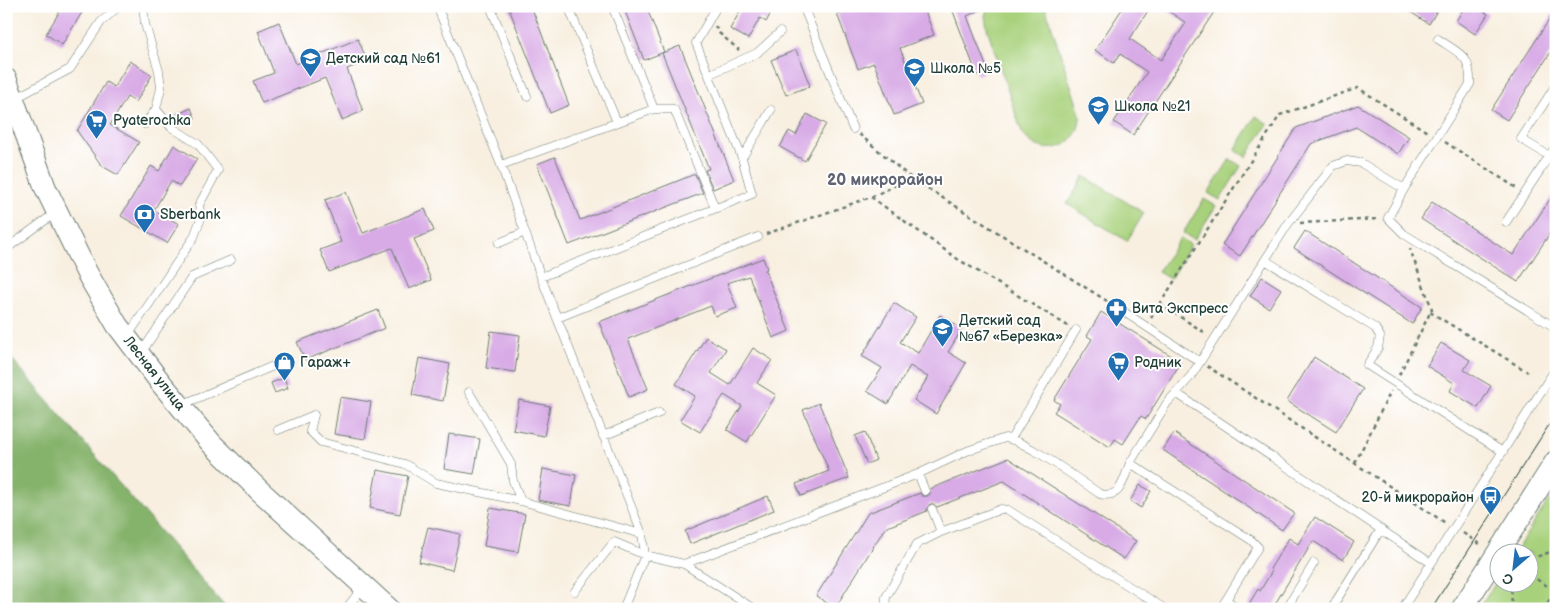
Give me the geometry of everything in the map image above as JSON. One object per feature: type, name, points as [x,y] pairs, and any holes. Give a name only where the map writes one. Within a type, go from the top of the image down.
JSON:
[{"type":"main road","name":"Лесная улица","points":[[6,79],[44,187],[87,272],[117,325],[212,444],[258,490],[389,609]]},
{"type":"main road","points":[[1504,542],[1556,461]]},
{"type":"main road","points":[[1462,609],[1490,564]]},
{"type":"lane","points":[[14,99],[70,69],[101,22],[119,6]]},
{"type":"lane","points":[[144,6],[145,24],[159,71],[161,88],[156,109],[145,124]]},
{"type":"lane","points":[[437,6],[501,165],[541,277],[642,534],[645,556],[623,609]]},
{"type":"lane","points":[[568,6],[616,122]]},
{"type":"lane","points":[[612,6],[654,109]]},
{"type":"lane","points":[[541,277],[752,194],[742,158],[696,43],[717,6]]},
{"type":"lane","points":[[803,6],[853,129]]},
{"type":"lane","points":[[492,7],[527,96]]},
{"type":"lane","points":[[710,74],[757,53],[780,32]]},
{"type":"lane","points":[[1438,39],[1465,57],[1471,70],[1470,84],[1388,218],[1404,234],[1556,328]]},
{"type":"lane","points":[[1552,158],[1522,138],[1556,85]]},
{"type":"lane","points":[[127,337],[194,237],[201,218],[199,205],[218,170],[198,144],[171,127],[156,109]]},
{"type":"lane","points":[[501,165],[654,109],[674,110],[715,208]]},
{"type":"lane","points":[[742,158],[771,110]]},
{"type":"lane","points":[[1506,222],[1552,158],[1556,146]]},
{"type":"lane","points":[[684,564],[918,474],[967,451],[999,440],[1011,439],[1040,454],[1100,494],[1114,495],[1118,492],[1130,463],[1167,403],[1191,376],[1288,224],[1333,166],[1347,161],[1361,163],[1404,189]]},
{"type":"lane","points":[[6,249],[57,212]]},
{"type":"lane","points":[[499,243],[525,232]]},
{"type":"lane","points":[[557,318],[758,237]]},
{"type":"lane","points":[[140,355],[192,276],[230,260]]},
{"type":"lane","points":[[1265,260],[1375,328],[1380,336],[1378,348],[1367,365],[1503,452]]},
{"type":"lane","points":[[1115,306],[1200,362]]},
{"type":"lane","points":[[1011,439],[1076,330]]},
{"type":"lane","points":[[180,406],[285,361]]},
{"type":"lane","points":[[1402,609],[1556,368]]},
{"type":"lane","points":[[469,392],[511,464],[513,481],[521,501]]},
{"type":"lane","points":[[1176,393],[1431,563]]},
{"type":"lane","points":[[603,436],[659,413]]},
{"type":"lane","points":[[278,430],[314,415],[310,431],[321,442],[406,464],[436,483],[521,501],[642,534]]},
{"type":"lane","points":[[1130,463],[1251,540],[1258,547],[1220,609]]},
{"type":"lane","points":[[918,474],[925,491]]},
{"type":"lane","points":[[932,509],[941,532]]},
{"type":"lane","points":[[885,609],[886,597],[917,544],[941,532],[1002,509],[1008,510],[1165,609]]},
{"type":"lane","points":[[1331,609],[1381,530]]},
{"type":"lane","points":[[575,591],[614,542],[645,556],[684,564],[754,609]]},
{"type":"lane","points":[[1286,609],[1314,563]]},
{"type":"lane","points":[[346,609],[364,586]]},
{"type":"lane","points":[[1226,600],[1240,609]]},
{"type":"path","points":[[710,19],[719,33],[738,49],[750,56]]},
{"type":"path","points":[[853,129],[912,178],[1115,306]]},
{"type":"path","points":[[758,237],[871,197],[912,178]]},
{"type":"path","points":[[871,197],[956,258],[1076,330]]},
{"type":"path","points":[[1288,224],[1388,218]]},
{"type":"path","points":[[1355,463],[1432,309],[1404,234]]},
{"type":"path","points":[[1160,304],[1215,339]]},
{"type":"path","points":[[1430,312],[1528,372]]},
{"type":"path","points":[[1200,362],[1490,550]]},
{"type":"path","points":[[1540,556],[1556,550]]},
{"type":"path","points":[[1540,581],[1556,591],[1543,609]]},
{"type":"path","points":[[1512,592],[1512,609]]},
{"type":"green space","points":[[988,6],[1045,6],[1080,114],[1079,126],[1074,136],[1067,143],[1049,149],[1040,147],[1030,142],[1022,133],[987,28],[985,16]]},
{"type":"green space","points":[[1256,116],[1268,124],[1246,157],[1235,150]]},
{"type":"green space","points":[[1230,159],[1241,166],[1220,200],[1208,193]]},
{"type":"green space","points":[[1084,176],[1144,213],[1127,241],[1067,204]]},
{"type":"green space","points":[[1204,199],[1216,206],[1194,240],[1183,233]]},
{"type":"green space","points":[[1180,238],[1191,245],[1170,279],[1158,272]]},
{"type":"green space","points":[[6,352],[227,609],[6,609]]},
{"type":"green space","points":[[1556,489],[1556,609],[1479,609],[1490,591],[1540,592],[1540,542],[1522,542]]},
{"type":"building","points":[[63,6],[86,6],[62,45],[46,34]]},
{"type":"building","points":[[508,6],[531,6],[569,105],[550,113]]},
{"type":"building","points":[[623,6],[646,6],[664,52],[644,60]]},
{"type":"building","points":[[743,6],[775,6],[766,22],[760,18],[748,39],[730,29]]},
{"type":"building","points":[[845,6],[923,6],[934,35],[900,48],[922,104],[894,115],[874,63],[858,69],[837,14],[847,10]]},
{"type":"building","points":[[951,6],[989,6],[967,16],[988,71],[977,75]]},
{"type":"building","points":[[1124,6],[1151,6],[1130,39],[1161,60],[1186,23],[1161,6],[1218,6],[1133,135],[1114,122],[1147,72],[1120,54],[1114,63],[1095,50]]},
{"type":"building","points":[[1401,6],[1440,6],[1429,24]]},
{"type":"building","points":[[1465,6],[1475,6],[1488,14],[1475,34],[1456,21]]},
{"type":"building","points":[[1556,9],[1556,44],[1507,120],[1491,110]]},
{"type":"building","points":[[279,22],[296,64],[358,39],[367,61],[347,69],[363,111],[342,120],[325,78],[262,103],[253,81],[274,73],[258,31]]},
{"type":"building","points":[[680,46],[734,180],[713,189],[705,170],[709,169],[662,53]]},
{"type":"building","points":[[796,50],[810,86],[786,95],[771,60]]},
{"type":"building","points":[[130,61],[152,75],[136,102],[127,97],[110,125],[139,142],[118,175],[102,166],[77,131],[106,82],[114,87]]},
{"type":"building","points":[[1358,105],[1409,137],[1398,154],[1356,127],[1311,144],[1240,256],[1222,245],[1296,128]]},
{"type":"building","points":[[191,108],[195,118],[180,125],[176,115]]},
{"type":"building","points":[[807,114],[826,124],[805,161],[780,147],[789,131],[796,135]]},
{"type":"building","points":[[174,145],[197,159],[180,186],[171,181],[154,210],[179,224],[167,243],[121,216],[151,166],[159,171]]},
{"type":"building","points":[[555,157],[580,220],[695,174],[703,193],[569,245],[537,164]]},
{"type":"building","points":[[1556,190],[1556,224],[1518,282],[1421,219],[1432,202],[1513,255]]},
{"type":"building","points":[[346,192],[363,233],[425,209],[434,231],[414,239],[431,280],[409,289],[392,248],[329,272],[320,250],[341,242],[325,200]]},
{"type":"building","points":[[1305,231],[1422,307],[1412,324],[1294,248]]},
{"type":"building","points":[[763,258],[767,269],[765,270],[789,331],[773,338],[749,276],[727,283],[737,308],[715,316],[711,306],[628,339],[648,389],[629,397],[599,322]]},
{"type":"building","points":[[1262,277],[1281,289],[1269,308],[1250,296]]},
{"type":"building","points":[[894,303],[916,317],[900,342],[918,353],[940,315],[962,329],[948,352],[966,363],[936,414],[914,400],[928,377],[910,366],[888,404],[867,391],[882,368],[862,356]]},
{"type":"building","points":[[378,310],[385,328],[305,360],[297,342]]},
{"type":"building","name":"Родник","points":[[1101,312],[1181,362],[1146,419],[1141,416],[1123,444],[1115,439],[1110,447],[1054,412],[1060,404],[1054,400],[1092,339],[1087,336]]},
{"type":"building","points":[[491,331],[520,335],[515,372],[486,368]]},
{"type":"building","points":[[706,337],[726,349],[711,373],[730,385],[753,348],[772,360],[757,383],[776,395],[747,442],[727,430],[742,406],[724,395],[700,432],[680,420],[695,396],[676,384]]},
{"type":"building","points":[[1441,343],[1470,360],[1464,370],[1491,386],[1478,408],[1450,391],[1454,383],[1427,366]]},
{"type":"building","points":[[1314,357],[1363,389],[1336,432],[1287,401]]},
{"type":"building","points":[[419,358],[450,364],[443,401],[412,395]]},
{"type":"building","points":[[284,378],[288,388],[275,393],[271,383]]},
{"type":"building","points":[[340,397],[371,402],[365,439],[334,434]]},
{"type":"building","points":[[519,400],[550,406],[544,436],[513,430]]},
{"type":"building","points":[[819,403],[849,478],[801,496],[796,484],[829,471],[803,410]]},
{"type":"building","points":[[865,432],[876,460],[867,464],[855,436]]},
{"type":"building","points":[[1174,433],[1294,513],[1282,530],[1163,450]]},
{"type":"building","points":[[449,434],[480,439],[474,474],[444,469]]},
{"type":"building","points":[[1008,458],[1136,541],[1124,559],[1004,481],[937,507],[930,504],[927,511],[885,528],[835,608],[816,596],[868,513],[920,493],[922,496],[927,496],[930,494],[930,489]]},
{"type":"building","points":[[543,469],[576,475],[571,506],[538,500]]},
{"type":"building","points":[[377,470],[408,476],[400,514],[370,508]]},
{"type":"building","points":[[1140,485],[1151,491],[1141,508],[1130,501]]},
{"type":"building","points":[[768,496],[774,510],[690,544],[685,531]]},
{"type":"building","points":[[490,508],[525,514],[518,552],[484,546]]},
{"type":"building","points":[[1315,517],[1354,542],[1343,560],[1313,541],[1272,609],[1246,609],[1258,589],[1260,591],[1272,571],[1270,569],[1289,538],[1298,544]]},
{"type":"building","points":[[428,527],[460,534],[452,570],[419,562]]},
{"type":"tram line","points":[[1431,609],[1556,414]]},
{"type":"place","name":"Детский сад №61","points":[[310,77]]},
{"type":"place","name":"Школа №5","points":[[914,87]]},
{"type":"place","name":"Школа №21","points":[[1098,125]]},
{"type":"place","name":"Pyaterochka","points":[[97,139]]},
{"type":"place","name":"Sberbank","points":[[144,233]]},
{"type":"place","name":"Вита Экспресс","points":[[1116,327]]},
{"type":"place","name":"Детский сад №67 «Березка»","points":[[943,347]]},
{"type":"place","name":"Гараж+","points":[[284,381]]},
{"type":"place","name":"Родник","points":[[1118,381]]},
{"type":"place","name":"20-й микрорайон","points":[[1490,516]]},
{"type":"district","name":"20 микрорайон","points":[[885,179]]}]
